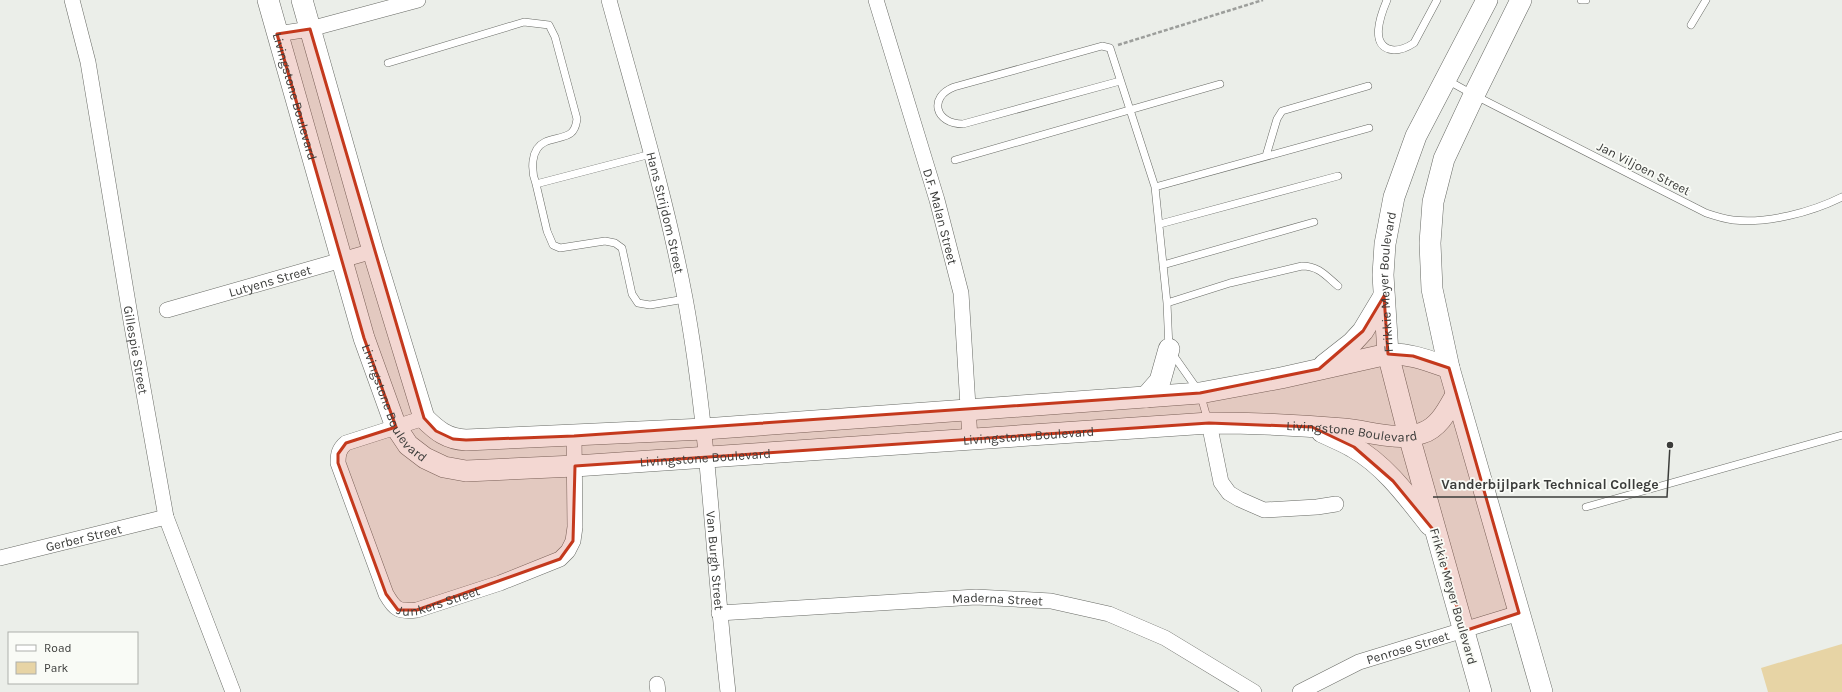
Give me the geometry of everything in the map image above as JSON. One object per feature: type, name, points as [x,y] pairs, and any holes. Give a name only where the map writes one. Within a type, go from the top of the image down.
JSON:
[{"type":"street","name":"Gillespie Street","points":[[72,0],[88,62],[131,321],[166,517],[233,692]]},
{"type":"street","name":"Livingstone Boulevard","points":[[268,0],[364,338],[396,427],[408,445],[425,458],[444,467],[466,471],[575,466],[1209,423],[1312,427],[1409,436],[1423,433],[1431,429],[1443,415],[1456,395]]},
{"type":"street","name":"Livingstone Boulevard","points":[[302,0],[374,251],[424,418],[436,431],[454,439],[466,440],[574,436],[704,428],[1200,393],[1399,353],[1449,368]]},
{"type":"street","name":"Hans Strijdom Street","points":[[609,0],[669,221],[685,299],[704,428]]},
{"type":"street","name":"D.F. Malan Street","points":[[876,0],[937,200],[961,293],[970,439]]},
{"type":"street","name":"Frikkie Meyer Boulevard","points":[[1481,692],[1409,436],[1388,354],[1383,275],[1385,244],[1394,197],[1416,136],[1487,0]]},
{"type":"street","points":[[1522,0],[1474,95],[1444,159],[1433,202],[1430,243],[1432,289],[1449,368],[1542,692]]},
{"type":"street","points":[[277,34],[310,29],[408,1]]},
{"type":"street","name":"Lutyens Street","points":[[167,310],[374,251]]},
{"type":"street","points":[[1319,369],[1338,355],[1363,331],[1384,296]]},
{"type":"street","points":[[1146,397],[1160,381],[1169,349]]},
{"type":"street","name":"Junkers Street","points":[[424,418],[346,443],[338,454],[338,463],[386,594],[392,605],[398,610],[405,611],[417,610],[500,583],[560,559],[568,551],[573,541],[575,527],[574,436]]},
{"type":"street","points":[[1209,423],[1221,482],[1229,493],[1239,500],[1264,510],[1317,507],[1336,504]]},
{"type":"street","points":[[1312,427],[1354,447],[1376,464],[1394,481],[1436,532]]},
{"type":"street","name":"Van Burgh Street","points":[[704,428],[719,613],[728,692]]},
{"type":"street","name":"Gerber Street","points":[[0,558],[166,517]]},
{"type":"street","name":"Maderna Street","points":[[719,613],[976,597],[1051,600],[1109,614],[1165,638],[1254,692]]},
{"type":"street","name":"Penrose Street","points":[[1300,692],[1358,662],[1520,614]]},
{"type":"lane","points":[[1387,0],[1378,29],[1379,37],[1381,43],[1385,47],[1396,50],[1409,47],[1414,43],[1437,0]]},
{"type":"lane","points":[[1581,0],[1586,0]]},
{"type":"lane","points":[[1691,25],[1706,0]]},
{"type":"lane","points":[[388,63],[524,22],[549,25],[559,51],[577,119],[576,126],[571,133],[543,142],[536,150],[532,164],[533,176],[546,231],[553,245],[560,248],[605,242],[615,243],[622,248],[632,294],[638,303],[650,305],[685,299]]},
{"type":"lane","points":[[1120,81],[963,124],[948,122],[942,118],[939,110],[938,102],[941,96],[945,90],[954,86],[1102,46],[1110,48],[1120,81],[1129,111],[1155,187],[1167,303],[1169,349],[1200,393],[1209,423]]},
{"type":"lane","name":"Jan Viljoen Street","points":[[1446,79],[1474,95],[1706,213],[1732,220],[1756,221],[1792,215],[1842,197]]},
{"type":"lane","points":[[955,160],[1220,84]]},
{"type":"lane","points":[[1266,156],[1282,111],[1368,86]]},
{"type":"lane","points":[[1155,187],[1369,128]]},
{"type":"lane","points":[[536,184],[651,154]]},
{"type":"lane","points":[[1160,224],[1338,176]]},
{"type":"lane","points":[[1163,265],[1314,222]]},
{"type":"lane","points":[[1167,303],[1230,283],[1302,266],[1312,266],[1319,269],[1338,286]]},
{"type":"lane","points":[[1586,507],[1842,435]]},
{"type":"path","points":[[1110,48],[1263,0]]},
{"type":"highlighted area","points":[[310,29],[424,418],[436,431],[453,439],[466,440],[574,436],[1200,393],[1319,369],[1363,331],[1384,296],[1388,354],[1413,356],[1449,368],[1519,613],[1464,631],[1435,532],[1393,481],[1354,447],[1312,427],[1209,423],[575,466],[573,541],[560,559],[417,610],[398,610],[386,594],[338,463],[338,454],[346,443],[396,427],[364,338],[277,34]]},
{"type":"green space","points":[[1842,644],[1842,692],[1768,692],[1761,668]]},
{"type":"place","name":"Vanderbijlpark Technical College","points":[[1670,445]]}]
